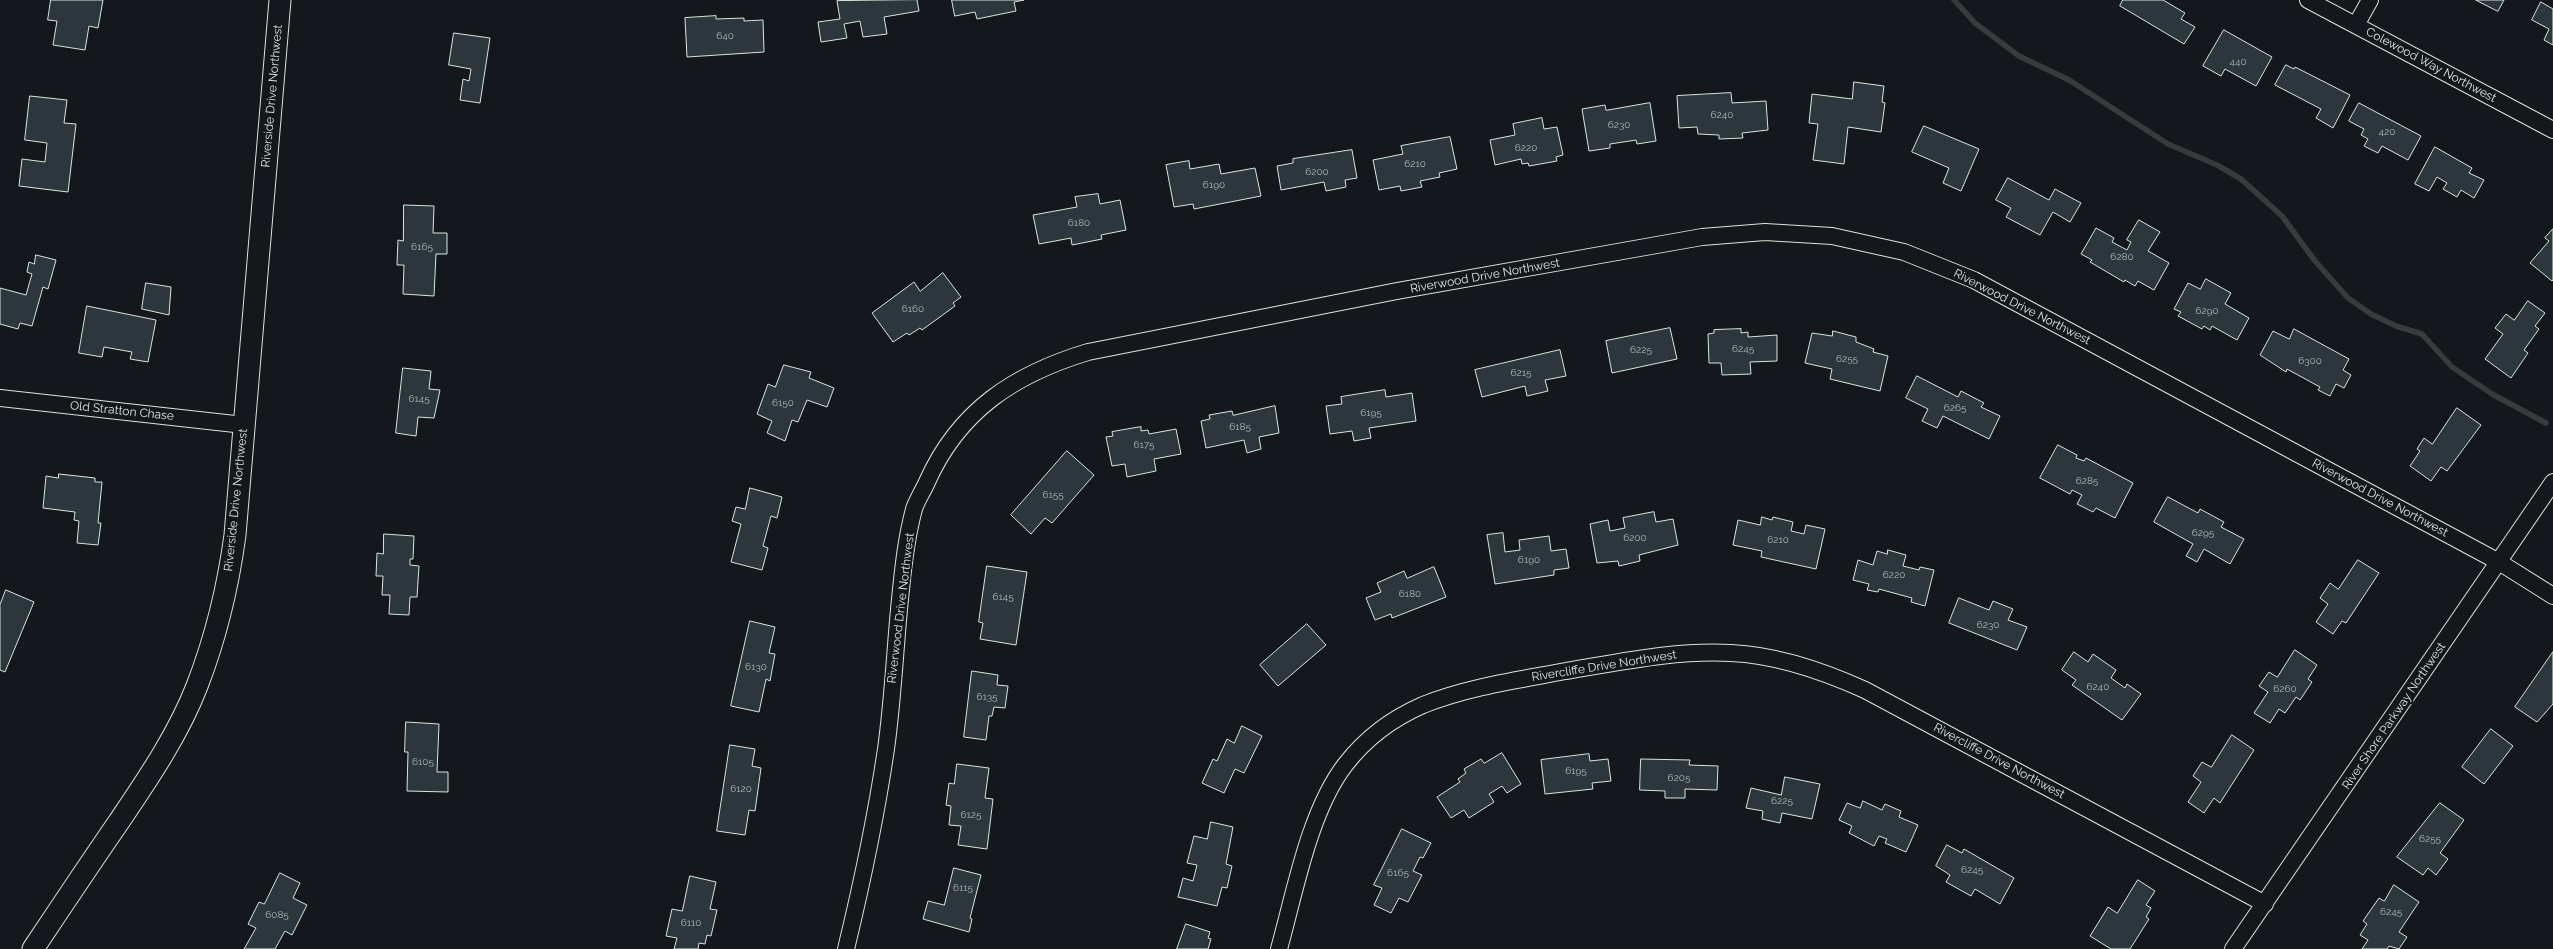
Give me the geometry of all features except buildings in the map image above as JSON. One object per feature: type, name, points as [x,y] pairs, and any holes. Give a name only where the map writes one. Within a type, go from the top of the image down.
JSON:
[{"type":"street","name":"Riverside Drive Northwest","points":[[33,949],[154,769],[178,728],[196,687],[216,632],[229,574],[244,425],[280,0]]},
{"type":"street","name":"Colewood Way Northwest","points":[[2308,0],[2553,130]]},
{"type":"street","points":[[2356,26],[2370,0]]},
{"type":"street","name":"Riverwood Drive Northwest","points":[[846,949],[866,863],[886,749],[905,547],[915,508],[937,460],[969,418],[984,403],[1010,384],[1053,362],[1088,352],[1397,292],[1702,237],[1765,232],[1832,236],[1904,252],[1974,280],[2499,562],[2553,596]]},
{"type":"street","name":"Old Stratton Chase","points":[[0,398],[244,425]]},
{"type":"street","name":"River Shore Parkway Northwest","points":[[2233,949],[2553,482]]},
{"type":"street","name":"Rivercliffe Drive Northwest","points":[[1279,949],[1315,823],[1328,791],[1345,764],[1376,734],[1395,720],[1423,705],[1496,684],[1668,653],[1732,653],[1788,662],[1830,675],[1865,690],[2265,904]]},
{"type":"waterway","points":[[1954,0],[1975,23],[2019,56],[2069,80],[2168,144],[2217,165],[2241,179],[2282,216],[2315,261],[2348,298],[2371,314],[2396,326],[2422,334],[2452,367],[2492,394],[2546,423]]}]
